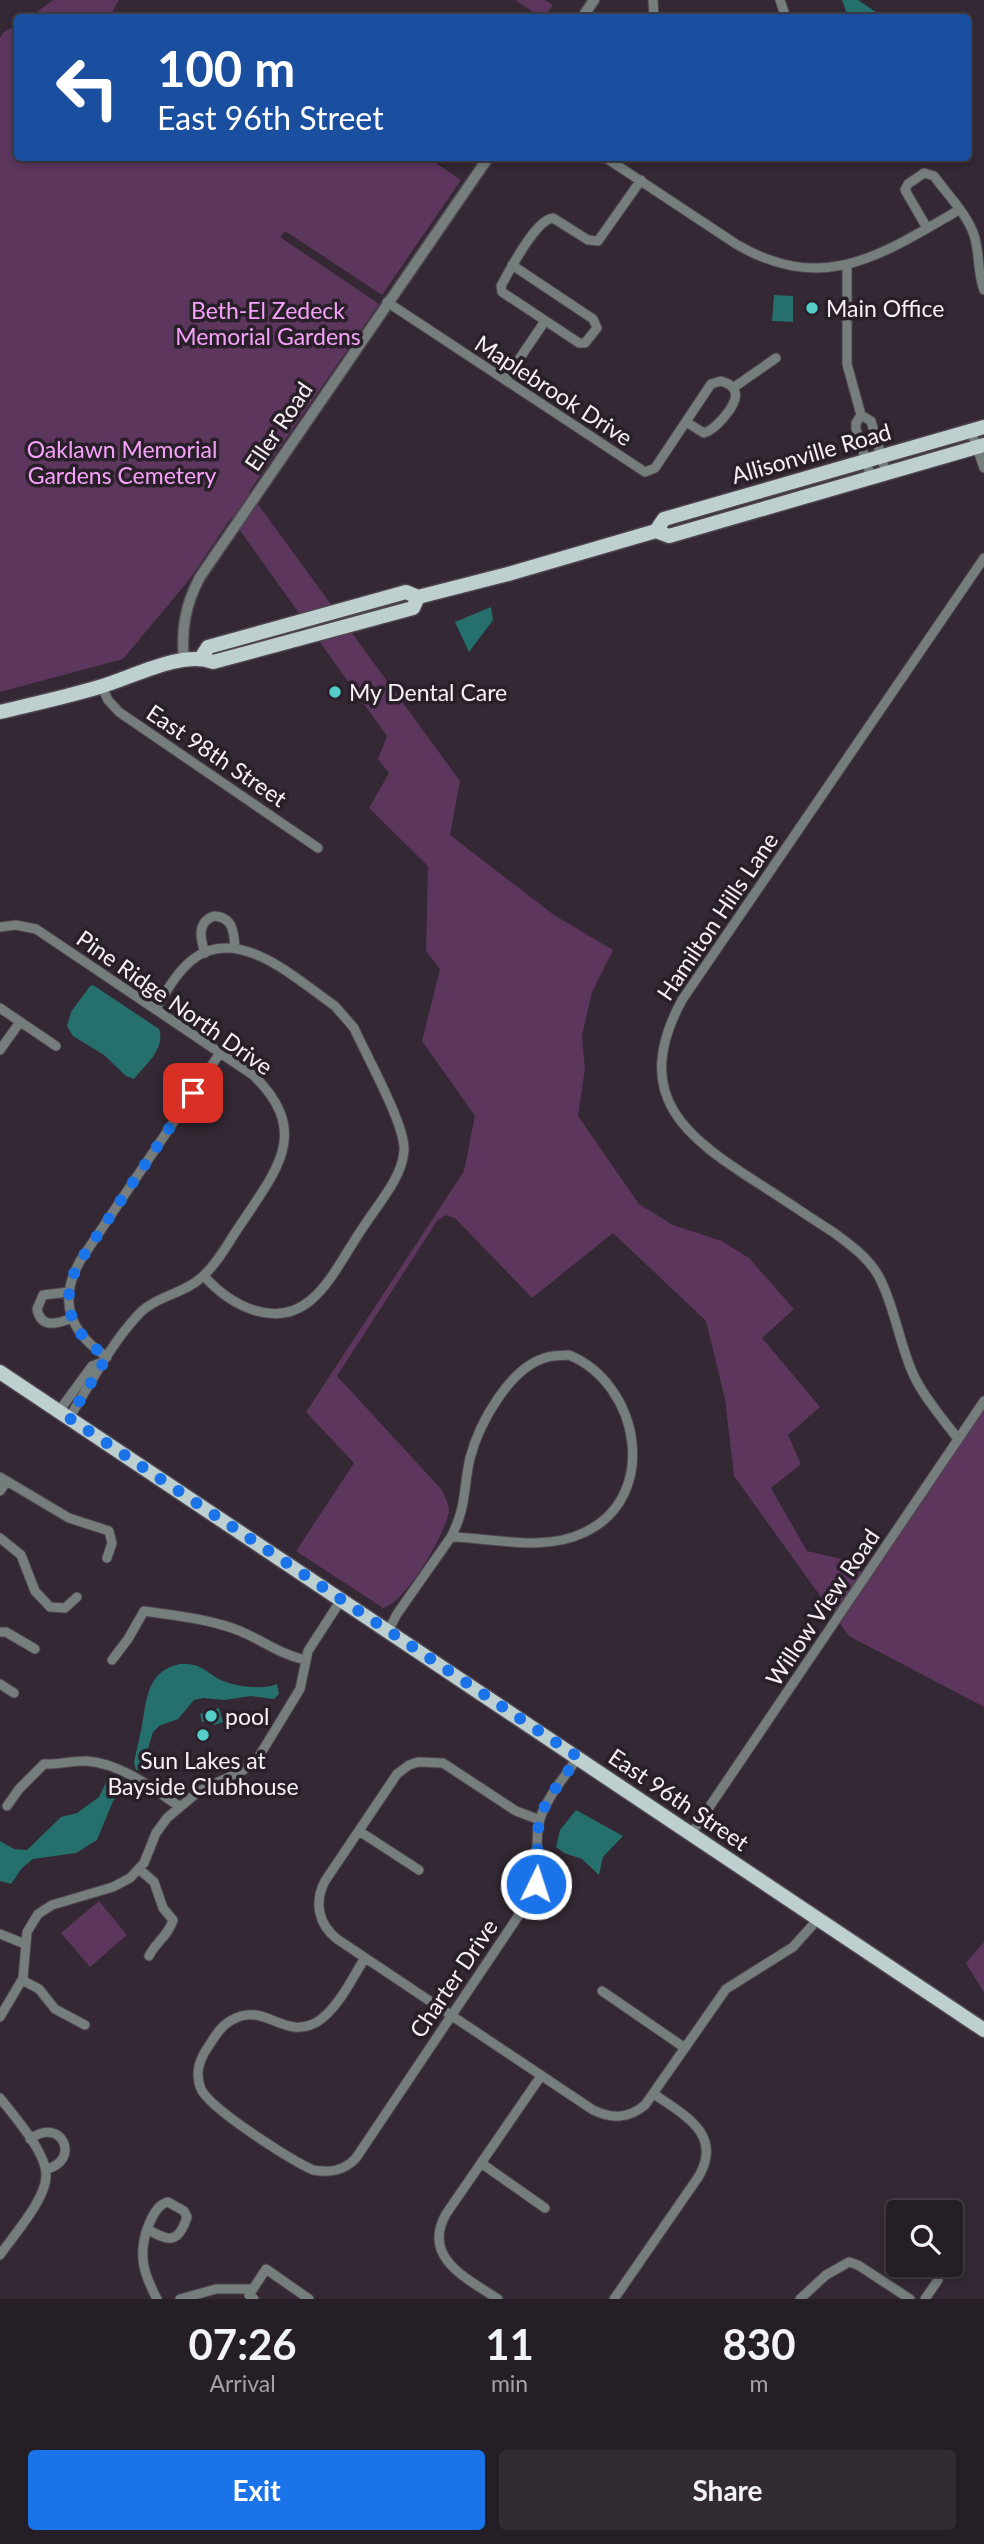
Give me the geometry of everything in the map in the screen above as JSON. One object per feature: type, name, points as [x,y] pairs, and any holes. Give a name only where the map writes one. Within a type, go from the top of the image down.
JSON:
[{"type":"main road","name":"Allisonville Road","points":[[656,531],[664,519],[978,429]]},
{"type":"main road","name":"Allisonville Road","points":[[0,712],[102,687],[162,665],[201,657],[208,647],[406,592],[418,597],[656,531],[669,536],[980,446]]},
{"type":"main road","name":"East 96th Street","points":[[1,1374],[984,2030]]},
{"type":"street","name":"Eller Road","points":[[184,661],[184,618],[200,577],[486,161]]},
{"type":"street","points":[[611,161],[754,254],[777,262],[803,266],[847,265],[879,254],[959,210]]},
{"type":"street","points":[[927,228],[905,190],[908,184],[924,173],[934,176],[974,233],[980,281],[984,290]]},
{"type":"street","points":[[512,265],[593,319],[597,328],[585,344],[579,343],[502,292],[501,286],[512,265],[541,223],[547,219],[559,220],[588,240],[598,241],[641,180]]},
{"type":"street","points":[[847,265],[847,364],[860,415],[856,429],[871,477]]},
{"type":"street","name":"Maplebrook Drive","points":[[387,302],[645,472],[655,468],[715,381],[726,383],[733,388],[776,358]]},
{"type":"street","points":[[505,380],[545,321]]},
{"type":"street","points":[[686,422],[704,433],[713,429],[735,399],[733,388]]},
{"type":"street","points":[[860,415],[871,421],[886,473]]},
{"type":"street","points":[[978,429],[984,468]]},
{"type":"street","name":"Hamilton Hills Lane","points":[[958,1439],[916,1379],[901,1347],[882,1281],[871,1266],[853,1246],[834,1232],[696,1141],[674,1113],[665,1090],[662,1063],[664,1040],[682,1000],[984,558]]},
{"type":"street","name":"East 98th Street","points":[[102,687],[108,701],[119,712],[318,848]]},
{"type":"street","points":[[205,953],[201,930],[205,921],[214,916],[229,921],[235,948]]},
{"type":"street","name":"Pine Ridge North Drive","points":[[0,927],[16,925],[36,929],[253,1075],[269,1093],[284,1125],[285,1135],[278,1167],[204,1276]]},
{"type":"street","points":[[64,1414],[92,1366],[105,1359],[140,1313],[204,1276],[232,1301],[250,1310],[271,1314],[298,1309],[322,1288],[401,1166],[404,1141],[400,1129],[354,1028],[335,1006],[257,954],[235,948],[216,949],[190,961],[156,1008]]},
{"type":"street","points":[[0,1008],[57,1046]]},
{"type":"street","points":[[0,1050],[20,1022]]},
{"type":"street","points":[[105,1359],[76,1328],[68,1292],[69,1282],[80,1261],[220,1053]]},
{"type":"street","points":[[68,1292],[43,1295],[37,1309],[41,1319],[48,1324],[59,1324],[72,1318]]},
{"type":"street","points":[[388,1632],[452,1537],[463,1511],[468,1472],[479,1433],[502,1394],[524,1370],[547,1357],[569,1355],[596,1370],[606,1380],[621,1404],[634,1459],[631,1481],[614,1509],[596,1526],[577,1536],[542,1544],[452,1537]]},
{"type":"street","name":"Willow View Road","points":[[691,1834],[984,1401]]},
{"type":"street","points":[[0,1491],[3,1479],[69,1518],[105,1528],[112,1539],[107,1558]]},
{"type":"street","points":[[0,1538],[21,1555],[35,1591],[50,1607],[65,1608],[77,1597]]},
{"type":"street","points":[[0,2017],[22,1980],[25,1944],[31,1925],[45,1909],[60,1902],[117,1886],[139,1869],[159,1828],[180,1807],[199,1791],[242,1771],[258,1758],[300,1689],[304,1660],[310,1647],[341,1600]]},
{"type":"street","points":[[112,1660],[145,1611],[208,1621],[243,1632],[279,1653],[304,1660]]},
{"type":"street","points":[[0,1632],[6,1632],[35,1649]]},
{"type":"street","points":[[0,1684],[14,1693]]},
{"type":"street","name":"Charter Drive","points":[[365,1958],[327,2013],[310,2025],[293,2028],[265,2017],[251,2015],[226,2023],[201,2060],[198,2073],[202,2090],[214,2106],[303,2165],[324,2172],[342,2168],[360,2154],[533,1892],[538,1872],[540,1820],[578,1757]]},
{"type":"street","points":[[6,1806],[44,1765],[84,1761],[129,1773],[180,1807]]},
{"type":"street","points":[[540,1820],[516,1811],[443,1763],[430,1761],[412,1764],[400,1772],[324,1884],[319,1895],[318,1908],[323,1924],[331,1935],[604,2116],[626,2116],[639,2111],[654,2094],[726,1989],[793,1947],[818,1919]]},
{"type":"street","points":[[359,1831],[418,1870]]},
{"type":"street","points":[[139,1869],[154,1882],[163,1908],[173,1920],[170,1930],[149,1956]]},
{"type":"street","points":[[0,1934],[25,1944]]},
{"type":"street","points":[[22,1980],[39,1989],[55,2009],[85,2025]]},
{"type":"street","points":[[602,1991],[685,2048]]},
{"type":"street","points":[[498,2299],[457,2272],[442,2253],[439,2240],[443,2219],[541,2076]]},
{"type":"street","points":[[614,2299],[699,2176],[705,2162],[705,2140],[696,2125],[654,2094]]},
{"type":"street","points":[[0,2098],[41,2154],[47,2178],[43,2192],[0,2255]]},
{"type":"street","points":[[30,2139],[46,2131],[53,2132],[63,2140],[65,2152],[62,2161],[46,2169]]},
{"type":"street","points":[[481,2163],[545,2208]]},
{"type":"street","points":[[147,2229],[165,2240],[172,2240],[185,2223],[186,2214],[172,2202],[164,2202],[147,2229],[142,2245],[142,2262],[146,2279],[157,2299]]},
{"type":"street","points":[[800,2299],[826,2275],[849,2262],[858,2265],[910,2299]]},
{"type":"street","points":[[180,2299],[216,2289],[253,2294],[266,2269],[309,2299]]},
{"type":"street","points":[[925,2299],[938,2280]]},
{"type":"green space","points":[[53,0],[119,0],[111,14],[34,14]]},
{"type":"green space","points":[[515,0],[545,0],[553,5],[546,14],[536,14]]},
{"type":"green space","points":[[14,27],[14,161],[432,161],[461,180],[382,295],[285,231],[280,237],[379,304],[249,492],[460,781],[450,835],[554,915],[613,950],[592,992],[582,1036],[585,1069],[578,1116],[639,1204],[673,1225],[722,1241],[749,1258],[794,1309],[762,1338],[820,1407],[788,1435],[801,1464],[771,1488],[807,1551],[855,1562],[867,1580],[984,1409],[984,1707],[849,1636],[734,1476],[725,1399],[706,1321],[613,1233],[532,1298],[455,1218],[445,1215],[437,1221],[337,1376],[442,1490],[449,1511],[441,1535],[413,1581],[392,1603],[383,1608],[296,1551],[354,1463],[306,1412],[464,1171],[475,1116],[422,1041],[440,969],[426,951],[428,866],[369,808],[389,773],[378,759],[387,736],[231,518],[189,580],[123,659],[0,692],[0,38],[4,32]]},
{"type":"green space","points":[[99,1901],[127,1935],[90,1967],[61,1933]]},
{"type":"green space","points":[[984,1942],[984,1993],[966,1963]]},
{"type":"shaded area","points":[[842,0],[858,0],[879,14],[847,14]]},
{"type":"shaded area","points":[[774,295],[793,296],[793,322],[772,321]]},
{"type":"shaded area","points":[[491,607],[493,620],[469,652],[455,622]]},
{"type":"shaded area","points":[[93,985],[159,1029],[160,1043],[157,1050],[134,1079],[126,1076],[104,1055],[73,1036],[67,1026],[71,1012]]},
{"type":"shaded area","points":[[180,1664],[197,1666],[225,1682],[240,1686],[264,1687],[277,1684],[279,1694],[274,1699],[251,1696],[224,1700],[194,1700],[178,1719],[159,1726],[153,1732],[147,1752],[148,1768],[136,1770],[134,1763],[150,1687],[161,1673]]},
{"type":"shaded area","name":"pool","points":[[219,1708],[223,1722],[214,1725],[211,1719],[202,1722],[200,1714]]},
{"type":"shaded area","points":[[109,1776],[128,1781],[113,1801],[97,1840],[76,1853],[33,1859],[22,1868],[11,1884],[0,1881],[0,1841],[14,1849],[27,1850],[61,1817],[77,1813],[99,1797]]},
{"type":"shaded area","points":[[576,1810],[623,1836],[603,1857],[599,1875],[582,1859],[556,1847],[560,1830]]},
{"type":"place","name":"Main Office","points":[[812,308]]},
{"type":"place","name":"My Dental Care","points":[[335,692]]},
{"type":"place","name":"pool","points":[[211,1716]]},
{"type":"place","name":"Sun Lakes at Bayside Clubhouse","points":[[203,1735]]},
{"type":"route","points":[[193,1093],[80,1261],[69,1282],[68,1300],[76,1328],[96,1350],[107,1357],[69,1418],[578,1757],[540,1820],[536,1884]]},
{"type":"park label","name":"Beth-El Zedeck Memorial Gardens","points":[[268,323]]},
{"type":"park label","name":"Oaklawn Memorial Gardens Cemetery","points":[[122,462]]}]
